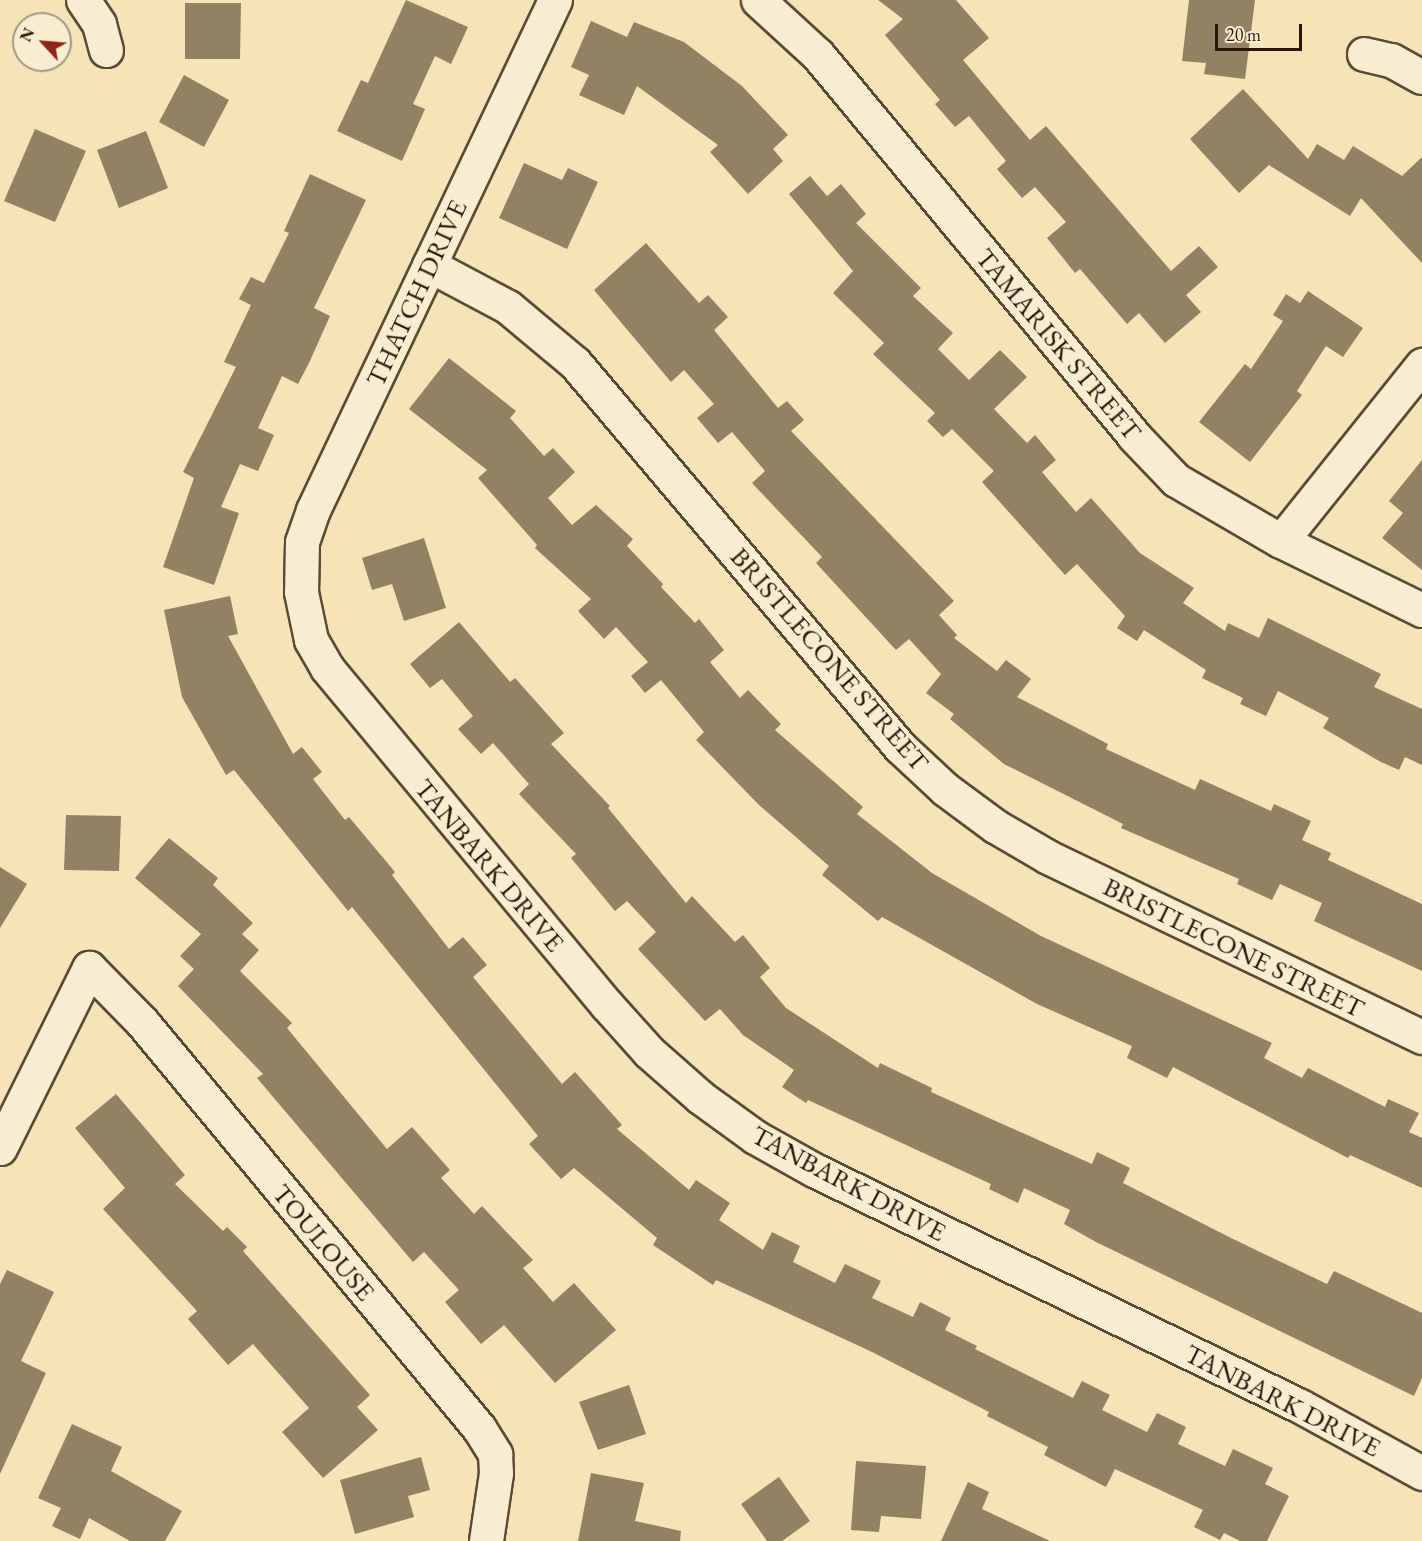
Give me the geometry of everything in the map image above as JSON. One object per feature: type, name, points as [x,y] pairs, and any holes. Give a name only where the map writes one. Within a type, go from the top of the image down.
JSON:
[{"type":"street","points":[[82,0],[99,24],[106,50]]},
{"type":"street","name":"THATCH DRIVE","points":[[301,592],[303,542],[313,510],[555,0]]},
{"type":"street","name":"TAMARISK STREET","points":[[758,0],[818,55],[1132,435],[1176,480],[1281,541],[1422,610]]},
{"type":"street","points":[[1364,54],[1391,60],[1422,76]]},
{"type":"street","name":"BRISTLECONE STREET","points":[[429,265],[508,307],[575,363],[900,747],[945,789],[995,825],[1048,857],[1422,1037]]},
{"type":"street","points":[[1281,541],[1422,365]]},
{"type":"street","name":"TANBARK DRIVE","points":[[301,592],[311,640],[327,668],[606,1004],[649,1052],[700,1097],[755,1137],[814,1170],[1300,1406],[1422,1473]]},
{"type":"street","name":"TOULOUSE","points":[[0,1148],[89,968],[142,1022],[479,1428],[495,1454],[496,1473],[486,1541]]},
{"type":"building","points":[[406,0],[468,27],[451,64],[435,56],[413,104],[425,109],[402,161],[337,131],[361,80],[368,83]]},
{"type":"building","points":[[878,0],[956,0],[989,38],[963,60],[1030,140],[1046,126],[1171,271],[1199,246],[1218,267],[1186,295],[1201,312],[1165,343],[1139,313],[1127,324],[1080,269],[1075,273],[1047,238],[1066,222],[1035,187],[1022,198],[997,169],[1006,161],[969,116],[955,127],[935,104],[940,100],[885,35],[903,19]]},
{"type":"building","points":[[1189,0],[1255,0],[1245,79],[1204,74],[1206,63],[1182,61]]},
{"type":"building","points":[[185,3],[241,3],[240,59],[185,59]]},
{"type":"building","points":[[591,21],[627,37],[634,22],[684,42],[742,86],[788,135],[773,149],[783,161],[748,194],[710,152],[718,145],[637,86],[624,115],[579,95],[589,75],[571,67]]},
{"type":"building","points":[[184,75],[229,100],[204,147],[159,122]]},
{"type":"building","points":[[1243,89],[1308,159],[1317,144],[1344,160],[1353,146],[1402,176],[1422,157],[1422,263],[1361,198],[1350,216],[1269,165],[1239,193],[1190,139]]},
{"type":"building","points":[[35,129],[86,151],[55,222],[4,201]]},
{"type":"building","points":[[146,131],[168,188],[119,208],[97,150]]},
{"type":"building","points":[[524,163],[562,180],[568,168],[598,182],[567,249],[499,218]]},
{"type":"building","points":[[310,174],[366,200],[314,308],[330,316],[309,363],[298,384],[282,376],[258,428],[274,435],[258,471],[240,464],[221,507],[239,513],[214,585],[163,567],[194,478],[183,472],[236,367],[224,362],[251,305],[239,299],[251,277],[264,283],[289,233],[284,231]]},
{"type":"building","points":[[810,176],[827,196],[841,184],[866,214],[856,223],[921,288],[913,296],[953,333],[938,349],[969,380],[1000,350],[1027,377],[994,409],[1027,443],[1035,435],[1056,460],[1042,472],[1076,512],[1091,498],[1140,553],[1194,588],[1183,603],[1225,631],[1228,623],[1259,638],[1268,618],[1381,674],[1374,687],[1422,709],[1422,765],[1405,757],[1399,770],[1379,761],[1323,728],[1329,718],[1278,691],[1266,716],[1240,704],[1243,698],[1202,678],[1206,670],[1144,630],[1137,641],[1117,628],[1125,616],[1077,564],[1065,575],[982,482],[994,471],[952,429],[943,437],[927,421],[935,413],[873,354],[884,343],[833,293],[853,271],[789,194]]},
{"type":"building","points":[[646,243],[699,303],[708,295],[728,317],[714,330],[778,408],[787,401],[804,420],[791,431],[954,601],[939,615],[957,635],[954,638],[997,671],[1006,660],[1031,679],[1017,697],[1108,744],[1106,749],[1195,790],[1200,779],[1271,811],[1274,804],[1311,821],[1302,840],[1331,853],[1328,860],[1422,904],[1422,971],[1314,921],[1322,903],[1280,884],[1272,900],[1237,884],[1239,879],[1121,828],[1123,824],[1004,764],[950,719],[954,714],[926,693],[941,674],[909,639],[896,650],[816,563],[822,557],[752,483],[765,471],[732,432],[718,443],[697,418],[714,404],[684,370],[671,382],[594,290]]},
{"type":"building","points":[[1308,291],[1363,328],[1343,357],[1326,346],[1297,391],[1302,395],[1250,462],[1199,422],[1245,364],[1251,369],[1283,321],[1273,315],[1286,294],[1300,303]]},
{"type":"building","points":[[449,358],[516,411],[510,418],[544,456],[553,448],[575,472],[548,498],[572,525],[596,505],[633,539],[627,546],[663,584],[661,587],[695,623],[699,619],[724,650],[710,662],[740,698],[748,690],[781,724],[775,730],[863,807],[857,814],[932,873],[1041,936],[1272,1043],[1264,1058],[1302,1078],[1308,1068],[1385,1107],[1388,1099],[1419,1113],[1409,1132],[1422,1138],[1422,1188],[1350,1155],[1348,1158],[1173,1067],[1167,1078],[1127,1058],[1132,1046],[1037,1004],[882,917],[878,921],[822,875],[829,866],[759,805],[696,740],[704,732],[661,680],[645,693],[631,676],[648,662],[616,627],[604,639],[578,611],[591,599],[535,548],[537,545],[478,478],[487,470],[409,409]]},
{"type":"building","points":[[1422,460],[1422,570],[1382,538],[1403,513],[1389,501]]},
{"type":"building","points":[[424,538],[446,608],[404,621],[392,584],[372,590],[362,558]]},
{"type":"building","points":[[230,596],[238,634],[228,636],[293,754],[302,747],[322,772],[313,779],[345,820],[349,817],[395,872],[392,875],[449,949],[463,937],[487,965],[473,977],[562,1084],[575,1072],[622,1125],[617,1129],[689,1190],[696,1180],[730,1203],[719,1220],[763,1250],[772,1232],[800,1246],[793,1262],[835,1283],[845,1264],[881,1281],[872,1298],[913,1317],[920,1302],[951,1318],[945,1330],[977,1346],[975,1349],[1073,1398],[1082,1381],[1110,1395],[1102,1410],[1147,1432],[1157,1413],[1186,1427],[1178,1444],[1225,1466],[1233,1449],[1273,1468],[1265,1484],[1289,1496],[1267,1541],[1240,1541],[1224,1533],[1220,1540],[1194,1527],[1203,1510],[1115,1469],[1106,1487],[1044,1455],[1048,1447],[987,1416],[989,1412],[870,1351],[716,1280],[713,1285],[653,1245],[657,1238],[574,1168],[561,1179],[529,1144],[538,1136],[352,907],[348,911],[234,770],[226,775],[182,697],[164,610]]},
{"type":"building","points":[[459,622],[510,682],[515,678],[564,733],[551,744],[610,806],[608,808],[686,903],[692,896],[735,942],[743,935],[770,968],[760,977],[786,1008],[878,1068],[880,1063],[932,1088],[931,1092],[1092,1164],[1097,1152],[1130,1168],[1123,1183],[1231,1238],[1327,1284],[1334,1271],[1422,1313],[1422,1378],[1414,1396],[1096,1242],[1064,1224],[1070,1210],[1024,1188],[1018,1203],[989,1189],[991,1184],[808,1100],[806,1103],[782,1087],[794,1070],[743,1035],[720,1009],[705,1021],[638,949],[656,932],[627,901],[615,911],[571,858],[576,854],[519,794],[529,784],[493,743],[481,754],[458,729],[473,716],[442,679],[430,688],[410,664]]},
{"type":"building","points":[[66,815],[121,816],[119,871],[64,870]]},
{"type":"building","points":[[169,838],[218,878],[213,885],[253,923],[242,934],[259,950],[240,971],[292,1023],[287,1028],[387,1149],[412,1127],[450,1170],[441,1178],[474,1214],[482,1206],[533,1260],[523,1268],[553,1302],[574,1283],[616,1330],[555,1383],[504,1325],[481,1344],[445,1302],[459,1290],[424,1252],[413,1262],[257,1078],[263,1074],[178,986],[194,969],[180,956],[201,934],[135,878]]},
{"type":"building","points":[[0,867],[27,884],[0,928]]},
{"type":"building","points":[[116,1094],[185,1175],[175,1184],[223,1231],[227,1227],[247,1247],[243,1251],[370,1395],[357,1407],[378,1430],[323,1478],[282,1432],[309,1408],[253,1344],[228,1365],[188,1319],[197,1311],[103,1209],[125,1188],[75,1128]]},
{"type":"building","points":[[7,1270],[54,1292],[21,1361],[46,1373],[0,1474],[0,1284]]},
{"type":"building","points":[[629,1385],[646,1434],[598,1450],[579,1402]]},
{"type":"building","points":[[72,1424],[122,1447],[111,1471],[182,1511],[165,1541],[130,1541],[89,1518],[80,1539],[52,1526],[61,1508],[38,1498]]},
{"type":"building","points":[[421,1457],[430,1490],[408,1496],[414,1517],[355,1534],[340,1480]]},
{"type":"building","points":[[856,1461],[926,1466],[921,1519],[881,1516],[879,1532],[851,1530]]},
{"type":"building","points":[[591,1473],[644,1483],[635,1521],[681,1531],[680,1541],[578,1541]]},
{"type":"building","points":[[779,1477],[810,1521],[782,1541],[767,1541],[741,1504]]},
{"type":"building","points":[[968,1482],[989,1492],[982,1509],[1050,1541],[941,1541]]}]
